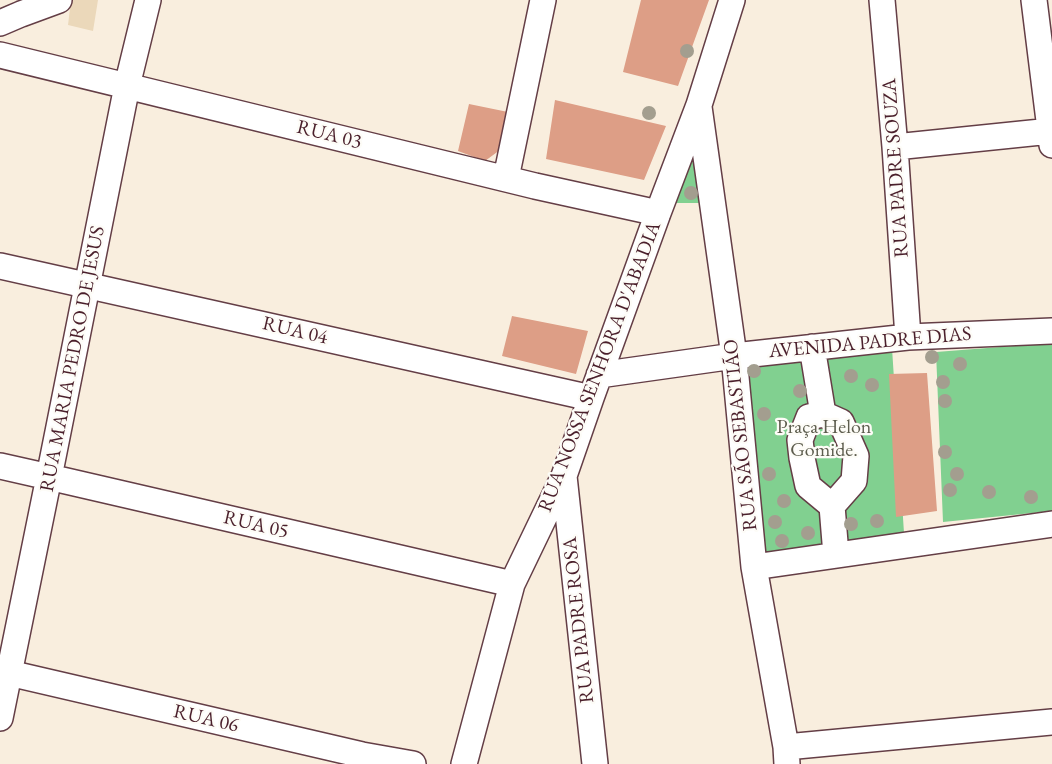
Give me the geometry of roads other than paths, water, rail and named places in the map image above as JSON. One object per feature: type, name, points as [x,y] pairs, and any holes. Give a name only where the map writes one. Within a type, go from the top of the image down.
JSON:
[{"type":"street","points":[[0,23],[59,0]]},
{"type":"street","name":"RUA MARIA PEDRO DE JESUS","points":[[0,718],[5,672],[50,477],[127,86],[148,0]]},
{"type":"street","points":[[506,178],[543,0]]},
{"type":"street","name":"RUA NOSSA SENHORA D'ABADIA","points":[[464,764],[512,584],[564,476],[698,105],[732,0]]},
{"type":"street","name":"RUA PADRE SOUZA","points":[[882,0],[895,147],[908,337]]},
{"type":"street","points":[[895,147],[1051,138],[1034,0]]},
{"type":"street","name":"RUA 03","points":[[0,55],[535,186],[658,213]]},
{"type":"street","name":"RUA SÃO SEBASTIÃO","points":[[698,105],[734,356],[754,567],[787,756]]},
{"type":"street","name":"RUA 04","points":[[0,266],[595,387]]},
{"type":"street","name":"AVENIDA PADRE DIAS","points":[[595,387],[734,356],[908,337],[1052,330]]},
{"type":"street","points":[[812,347],[824,414]]},
{"type":"street","points":[[832,506],[854,481],[856,456],[842,422],[824,414],[809,417],[800,440],[808,486],[832,506],[836,555]]},
{"type":"street","name":"RUA 05","points":[[0,466],[512,584]]},
{"type":"street","name":"RUA PADRE ROSA","points":[[564,476],[594,764]]},
{"type":"street","points":[[754,567],[1052,524]]},
{"type":"street","name":"RUA 06","points":[[5,672],[361,759],[413,764]]},
{"type":"street","points":[[787,756],[1052,722]]},
{"type":"park label","name":"Praça Helon Gomide.","points":[[824,440]]}]
